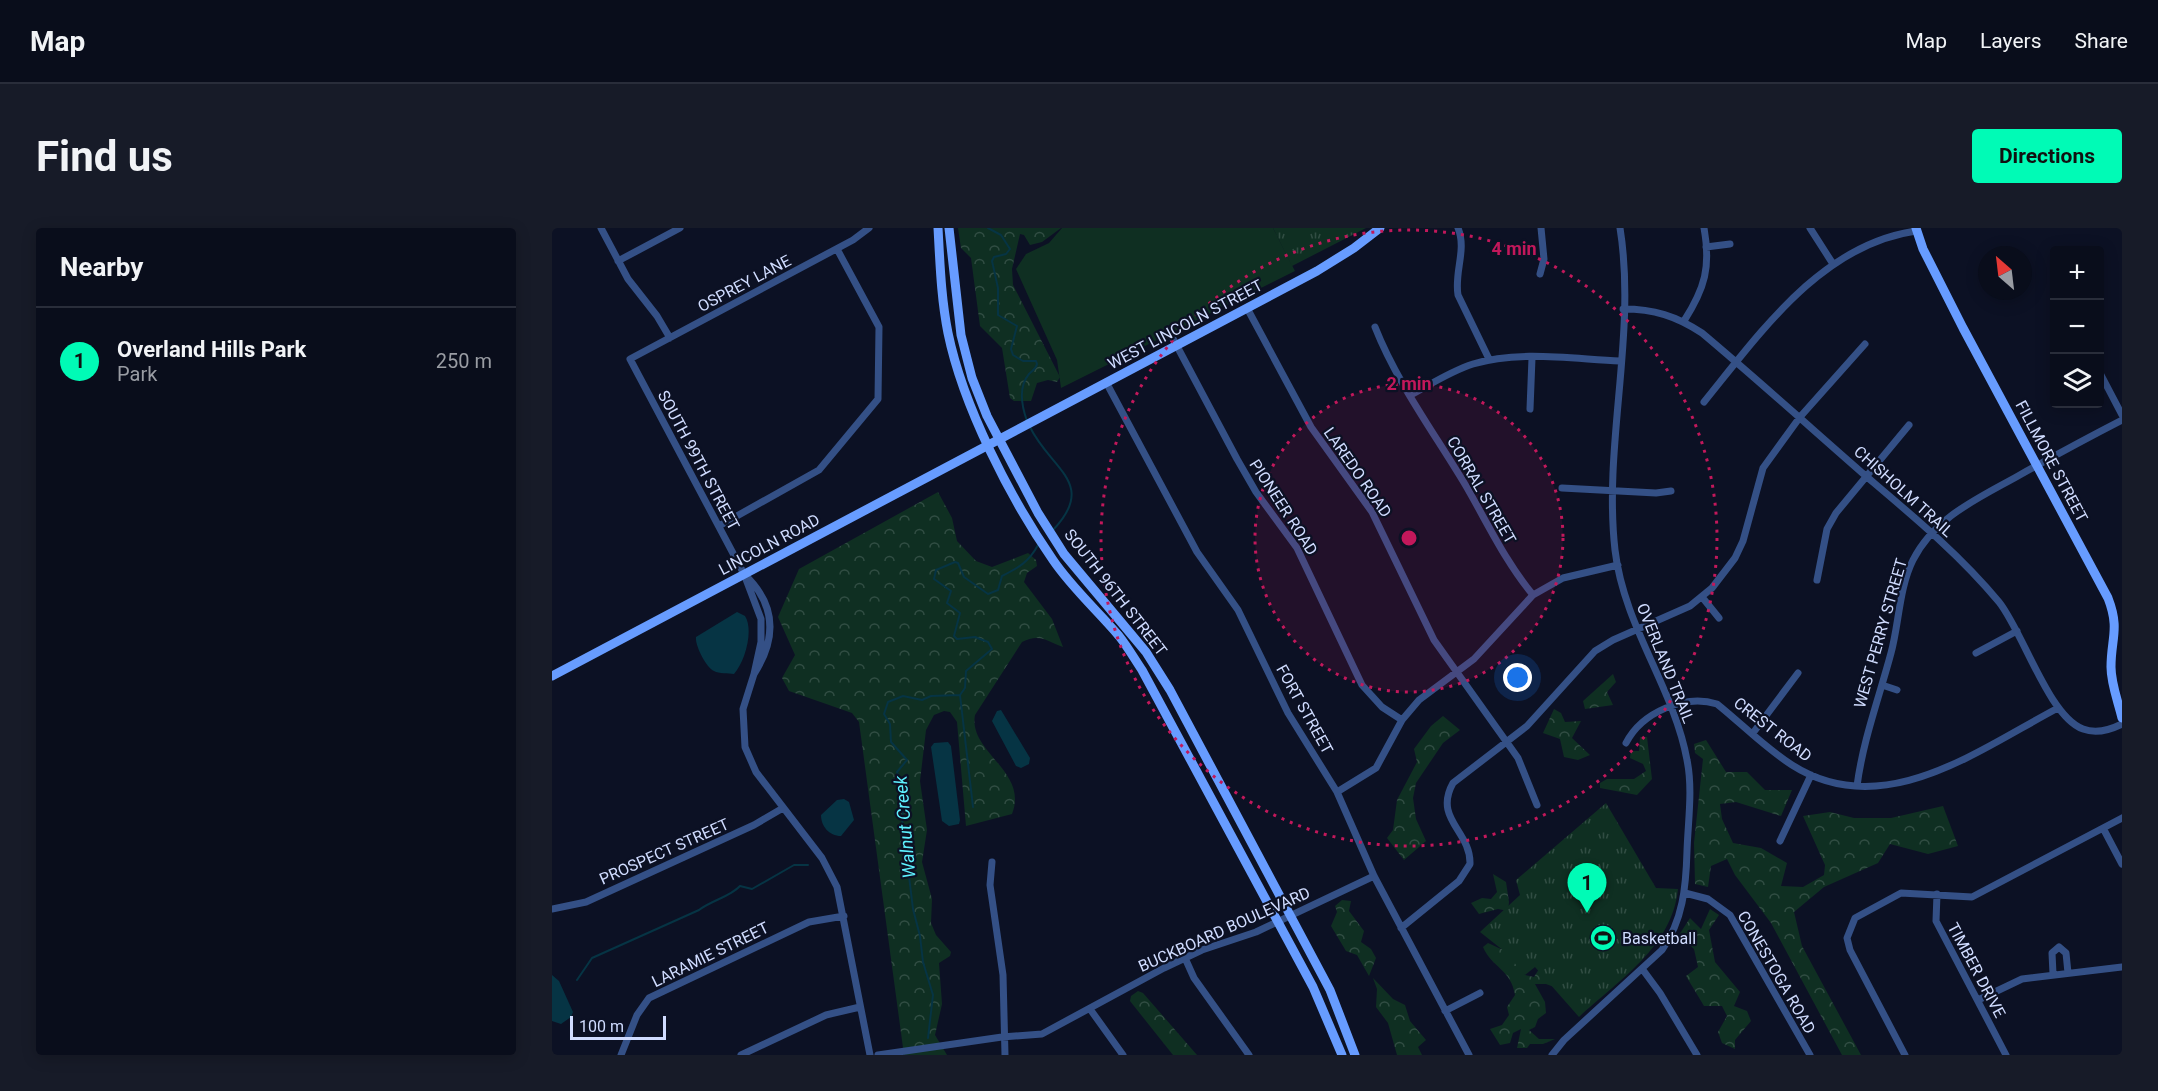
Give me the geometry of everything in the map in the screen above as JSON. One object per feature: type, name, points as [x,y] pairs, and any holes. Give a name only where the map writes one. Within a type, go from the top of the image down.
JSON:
[{"type":"main road","name":"SOUTH 96TH STREET","points":[[938,228],[940,285],[951,348],[971,409],[988,444],[1027,519],[1053,560],[1080,594],[1119,636],[1142,670],[1318,997],[1342,1055]]},
{"type":"main road","name":"SOUTH 96TH STREET","points":[[949,228],[957,317],[966,356],[980,400],[998,438],[1038,513],[1064,554],[1146,652],[1164,681],[1330,990],[1355,1055]]},
{"type":"main road","name":"WEST LINCOLN STREET","points":[[998,438],[1336,260],[1380,228]]},
{"type":"main road","name":"FILLMORE STREET","points":[[1916,230],[2114,614],[2116,633],[2111,666],[2122,718]]},
{"type":"main road","name":"LINCOLN ROAD","points":[[552,676],[998,438]]},
{"type":"street","points":[[601,228],[630,282],[654,312],[670,338]]},
{"type":"street","points":[[618,261],[680,228]]},
{"type":"street","name":"OSPREY LANE","points":[[630,359],[837,249],[862,235],[868,228]]},
{"type":"street","points":[[1458,228],[1462,243],[1456,284],[1458,295],[1489,359]]},
{"type":"street","points":[[1540,274],[1544,259],[1541,228]]},
{"type":"street","name":"OVERLAND TRAIL","points":[[1552,1055],[1590,1015],[1642,970],[1672,936],[1684,893],[1689,792],[1688,761],[1670,707],[1637,630],[1618,565],[1613,526],[1623,309],[1620,228]]},
{"type":"street","points":[[1684,321],[1706,279],[1704,228]]},
{"type":"street","points":[[1809,228],[1833,264]]},
{"type":"street","points":[[1704,402],[1736,362],[1797,295],[1833,264],[1878,240],[1916,230]]},
{"type":"street","points":[[1706,247],[1730,244]]},
{"type":"street","points":[[719,526],[819,470],[878,399],[881,343],[879,327],[837,249]]},
{"type":"street","name":"LAREDO ROAD","points":[[1246,308],[1311,427],[1372,512],[1422,620],[1518,758],[1537,805]]},
{"type":"street","name":"CHISHOLM TRAIL","points":[[1623,309],[1661,312],[1684,321],[1736,362],[1932,532],[1982,582],[2002,605],[2058,708],[2082,729],[2096,732],[2122,724]]},
{"type":"street","name":"CORRAL STREET","points":[[1376,327],[1393,365],[1466,486],[1498,548],[1533,595]]},
{"type":"street","name":"PIONEER ROAD","points":[[1170,333],[1256,492],[1297,548],[1362,684],[1382,706],[1401,720]]},
{"type":"street","points":[[1401,928],[1413,921],[1467,873],[1470,856],[1447,809],[1448,792],[1453,783],[1527,726],[1595,651],[1671,616],[1702,597],[1735,558],[1743,541],[1763,468],[1800,417],[1865,344]]},
{"type":"street","points":[[1530,409],[1532,358]]},
{"type":"street","name":"SOUTH 99TH STREET","points":[[630,359],[744,574]]},
{"type":"street","points":[[1411,395],[1454,372],[1489,359],[1620,361]]},
{"type":"street","points":[[2104,381],[2122,415]]},
{"type":"street","name":"FORT STREET","points":[[1106,382],[1197,552],[1238,610],[1288,713],[1337,792],[1374,876],[1469,1055]]},
{"type":"street","name":"WEST PERRY STREET","points":[[1857,786],[1870,721],[1882,685],[1912,562],[1932,532],[1962,506],[2122,420]]},
{"type":"street","points":[[1817,580],[1827,529],[1836,513],[1909,424]]},
{"type":"street","points":[[1562,488],[1656,493],[1671,491]]},
{"type":"street","points":[[1337,792],[1376,768],[1401,720],[1419,700],[1485,649],[1533,595],[1563,578],[1618,565]]},
{"type":"street","points":[[744,574],[761,619],[761,642],[743,709],[743,738],[752,764],[822,858],[837,887],[870,1055]]},
{"type":"street","points":[[1702,597],[1719,618]]},
{"type":"street","points":[[1976,653],[2017,631]]},
{"type":"street","points":[[1754,733],[1798,673]]},
{"type":"street","points":[[1882,685],[1897,690]]},
{"type":"street","name":"CREST ROAD","points":[[1626,743],[1638,726],[1670,707],[1703,700],[1717,704],[1792,765],[1811,775],[1857,786],[1886,786],[1928,776],[2058,708]]},
{"type":"street","points":[[1780,841],[1811,775]]},
{"type":"street","name":"PROSPECT STREET","points":[[552,909],[586,902],[754,825],[783,808]]},
{"type":"street","points":[[1905,1055],[1850,950],[1849,928],[1855,918],[1864,911],[1901,893],[1972,897],[2122,818]]},
{"type":"street","points":[[2103,828],[2122,864]]},
{"type":"street","points":[[992,862],[990,885],[1003,975],[1002,1037],[1005,1055]]},
{"type":"street","name":"BUCKBOARD BOULEVARD","points":[[878,1055],[1002,1037],[1042,1035],[1185,958],[1277,922],[1374,876]]},
{"type":"street","name":"CONESTOGA ROAD","points":[[1684,893],[1708,899],[1730,915],[1810,1055]]},
{"type":"street","name":"TIMBER DRIVE","points":[[1937,894],[1936,921],[2007,1055]]},
{"type":"street","name":"LARAMIE STREET","points":[[621,1055],[638,1016],[649,998],[809,922],[844,916]]},
{"type":"street","points":[[2054,974],[2052,953],[2059,947],[2066,953],[2068,973]]},
{"type":"street","points":[[1185,958],[1194,978],[1249,1055]]},
{"type":"street","points":[[1978,1000],[2005,985],[2054,974],[2122,967]]},
{"type":"street","points":[[1642,970],[1660,993],[1697,1055]]},
{"type":"street","points":[[1445,1011],[1480,993]]},
{"type":"street","points":[[741,1055],[826,1015],[860,1007]]},
{"type":"street","points":[[1090,1009],[1123,1055]]},
{"type":"green space","points":[[958,228],[1061,228],[1042,242],[1030,245],[1024,235],[1020,234],[1012,269],[1013,285],[1060,377],[1057,382],[1048,380],[1037,383],[1031,401],[1014,401],[1010,398],[1002,348],[980,326],[971,258],[961,248]]},
{"type":"green space","points":[[1062,228],[1273,228],[1295,271],[1061,388],[1057,360],[1016,269],[1026,254],[1049,243]]},
{"type":"green space","points":[[1273,228],[1366,228],[1292,266]]},
{"type":"green space","points":[[938,492],[952,518],[957,541],[976,561],[992,567],[1028,553],[1036,560],[1037,566],[1027,573],[1024,582],[1052,619],[1063,647],[1038,638],[1022,642],[975,715],[975,728],[980,740],[1006,774],[1012,786],[1015,799],[1012,814],[966,826],[957,722],[950,712],[944,711],[934,715],[926,730],[920,781],[927,830],[922,862],[932,899],[931,923],[936,935],[951,952],[950,956],[939,963],[942,1004],[935,1035],[947,1055],[904,1055],[859,722],[852,713],[789,691],[782,678],[795,655],[778,617],[799,569]]},
{"type":"green space","points":[[1613,674],[1616,682],[1607,692],[1613,705],[1585,709],[1583,701]]},
{"type":"green space","points":[[1554,709],[1561,713],[1565,722],[1581,721],[1572,738],[1590,755],[1578,760],[1564,757],[1560,739],[1543,733]]},
{"type":"green space","points":[[1443,716],[1460,730],[1443,743],[1416,783],[1413,798],[1416,819],[1426,841],[1404,860],[1387,838],[1393,830],[1397,800],[1417,762],[1414,749],[1431,726]]},
{"type":"green space","points":[[1640,737],[1647,737],[1652,779],[1637,795],[1600,788],[1600,783],[1607,779],[1634,779],[1646,771],[1643,764],[1630,758],[1631,751],[1639,751]]},
{"type":"green space","points":[[1706,740],[1726,772],[1747,772],[1765,790],[1792,790],[1781,816],[1736,802],[1720,804],[1722,819],[1733,843],[1761,848],[1787,863],[1781,886],[1803,887],[1824,875],[1825,865],[1803,816],[1830,812],[1854,818],[1891,818],[1943,806],[1958,846],[1928,854],[1890,844],[1878,863],[1824,887],[1794,912],[1802,946],[1861,1055],[1842,1055],[1771,923],[1735,875],[1727,859],[1711,866],[1708,887],[1695,884],[1694,843],[1703,759],[1695,753],[1694,744]]},
{"type":"green space","points":[[1606,803],[1656,888],[1678,889],[1674,910],[1655,945],[1626,976],[1579,1017],[1535,967],[1525,975],[1504,951],[1480,932],[1520,895],[1516,880]]},
{"type":"green space","points":[[1493,874],[1506,882],[1508,911],[1498,909],[1479,914],[1471,903],[1482,898],[1491,899],[1497,892]]},
{"type":"green space","points":[[1342,900],[1351,901],[1349,911],[1364,931],[1361,942],[1371,949],[1376,958],[1369,976],[1357,955],[1346,951],[1331,926],[1337,912],[1335,906]]},
{"type":"green space","points":[[1710,909],[1719,915],[1709,930],[1715,962],[1740,992],[1734,1006],[1747,1011],[1751,1021],[1735,1040],[1735,1049],[1722,1043],[1718,1032],[1727,1016],[1722,1006],[1704,1006],[1686,976],[1698,967],[1694,949],[1679,935],[1690,918],[1701,929]]},
{"type":"green space","points":[[1488,943],[1501,949],[1514,950],[1525,975],[1534,977],[1539,969],[1565,991],[1546,984],[1535,984],[1545,1002],[1546,1013],[1538,1019],[1535,1027],[1529,1030],[1539,1039],[1555,1039],[1543,1044],[1530,1044],[1527,1048],[1517,1048],[1521,1029],[1513,1033],[1510,1043],[1500,1045],[1490,1029],[1502,1025],[1509,1015],[1507,1007],[1515,995],[1510,979],[1491,960],[1483,947]]},
{"type":"green space","points":[[1373,978],[1393,999],[1405,1005],[1410,1021],[1426,1040],[1418,1047],[1422,1055],[1397,1055],[1388,1023],[1376,1007],[1377,989]]},
{"type":"green space","points":[[1138,991],[1143,993],[1197,1055],[1173,1055],[1130,1001],[1131,996]]},
{"type":"water","points":[[737,612],[745,616],[748,622],[745,654],[734,674],[716,672],[702,656],[696,637]]},
{"type":"water","points":[[1001,710],[1030,758],[1029,764],[1021,768],[1016,766],[992,721],[997,711]]},
{"type":"water","points":[[948,742],[951,746],[960,820],[959,824],[949,826],[942,821],[931,747],[934,743]]},
{"type":"water","points":[[844,799],[849,802],[854,820],[841,836],[837,836],[826,830],[821,815],[837,800]]},
{"type":"water","points":[[552,975],[559,981],[573,1012],[571,1017],[561,1024],[552,1021]]},
{"type":"waterway","name":"Walnut Creek","points":[[988,228],[1001,235],[1010,249],[1006,254],[994,257],[992,261],[998,288],[998,315],[1017,326],[1011,349],[1013,355],[1023,361],[1036,361],[1037,364],[1023,385],[1023,403],[1027,421]]},
{"type":"waterway","name":"Walnut Creek","points":[[1030,427],[1066,477],[1071,488],[1071,500],[1066,514],[1053,530]]},
{"type":"waterway","name":"Walnut Creek","points":[[928,1038],[933,995],[923,962],[920,936],[913,909],[902,819],[905,796],[897,772],[907,760],[891,742],[890,724],[884,714],[888,702],[903,696],[922,700],[931,696],[960,695],[965,688],[966,671],[992,649],[988,642],[975,637],[957,639],[954,636],[960,613],[947,603],[951,591],[934,579],[936,570],[955,562],[958,563],[964,577],[988,594],[998,590],[1002,576],[1023,564],[1038,545]]},
{"type":"waterway","points":[[960,695],[973,807]]},
{"type":"waterway","points":[[577,980],[592,958],[699,910],[740,886],[752,889],[794,865],[808,865]]},
{"type":"place","name":"Overland Hills Park","points":[[1587,913]]},
{"type":"place","name":"Basketball","points":[[1603,938]]}]
